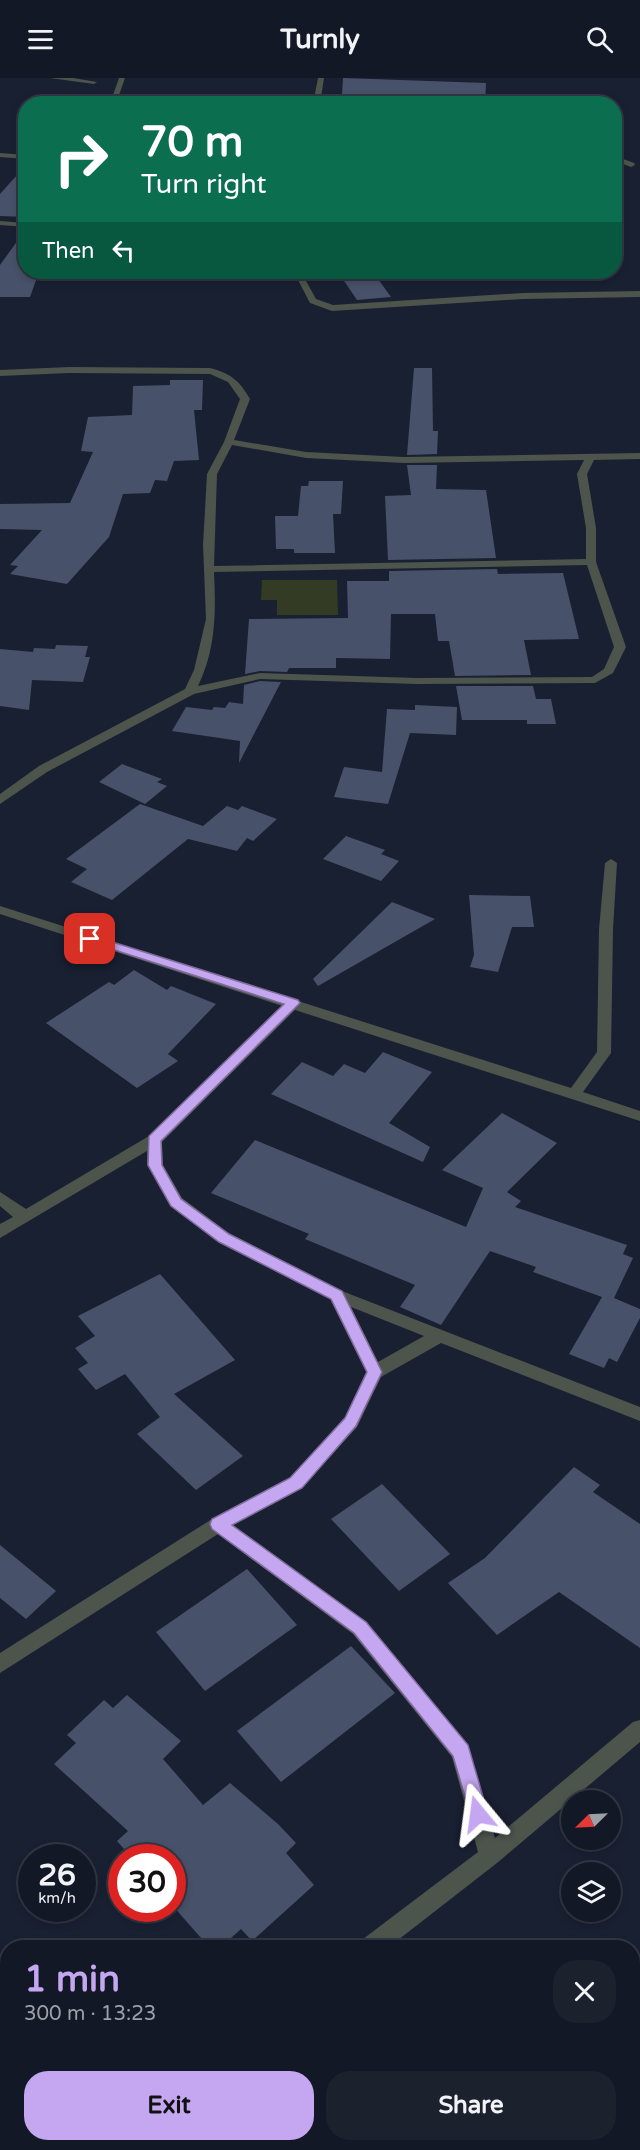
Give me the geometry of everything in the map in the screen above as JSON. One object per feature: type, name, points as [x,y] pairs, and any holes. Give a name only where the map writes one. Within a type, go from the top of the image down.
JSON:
[{"type":"street","points":[[53,78],[94,82]]},
{"type":"street","points":[[116,96],[122,78]]},
{"type":"street","points":[[318,96],[321,78]]},
{"type":"street","points":[[0,155],[18,156]]},
{"type":"street","points":[[622,161],[631,165]]},
{"type":"street","points":[[0,223],[18,224]]},
{"type":"street","points":[[301,279],[313,301],[332,308],[523,296],[640,294]]},
{"type":"street","points":[[0,373],[69,370],[210,371],[228,375],[236,381],[245,399],[212,474],[208,545],[211,619],[200,670],[190,691]]},
{"type":"street","points":[[228,442],[306,455],[404,460],[589,459],[640,456]]},
{"type":"street","points":[[0,800],[43,769],[190,691],[260,676],[417,681],[595,680],[609,671],[620,647],[591,562],[591,528],[582,474],[589,459]]},
{"type":"street","points":[[209,569],[591,562]]},
{"type":"street","points":[[575,1093],[604,1053],[606,929],[611,863]]},
{"type":"street","points":[[0,910],[575,1093],[640,1116]]},
{"type":"street","points":[[0,1232],[154,1140],[293,1003]]},
{"type":"street","points":[[154,1140],[155,1165],[176,1202],[224,1238],[336,1295],[640,1414]]},
{"type":"street","points":[[0,1198],[25,1217]]},
{"type":"street","points":[[336,1295],[375,1372]]},
{"type":"street","points":[[0,1664],[218,1524],[296,1483],[351,1422],[375,1372],[441,1335]]},
{"type":"street","points":[[218,1524],[360,1628],[461,1752],[490,1856]]},
{"type":"street","points":[[380,1940],[490,1856],[640,1729]]},
{"type":"green space","points":[[262,580],[337,580],[338,615],[277,615],[277,600],[261,600]]},
{"type":"building","points":[[343,78],[486,83],[485,96],[342,95]]},
{"type":"building","points":[[18,174],[18,217],[0,216],[0,194]]},
{"type":"building","points":[[18,240],[18,279],[36,279],[30,297],[0,297],[0,265]]},
{"type":"building","points":[[343,279],[378,279],[391,297],[357,300]]},
{"type":"building","points":[[414,368],[432,368],[433,431],[438,431],[437,454],[407,455]]},
{"type":"building","points":[[170,380],[203,380],[202,410],[194,410],[199,460],[174,461],[167,481],[155,480],[150,493],[123,494],[109,537],[67,584],[10,574],[18,566],[10,565],[42,530],[0,529],[0,504],[70,503],[93,452],[81,451],[88,417],[132,415],[133,386],[170,385]]},
{"type":"building","points":[[407,465],[437,465],[436,489],[486,490],[496,558],[388,560],[385,496],[411,495]]},
{"type":"building","points":[[309,481],[343,481],[341,514],[333,514],[335,553],[294,553],[294,549],[276,549],[275,516],[298,516],[301,486],[308,486]]},
{"type":"building","points":[[497,569],[498,574],[563,573],[579,639],[524,640],[531,675],[455,676],[449,641],[438,641],[435,614],[391,614],[390,659],[336,658],[336,668],[289,668],[287,672],[260,671],[245,674],[249,619],[348,618],[347,581],[389,581],[389,571]]},
{"type":"building","points":[[56,645],[88,646],[85,657],[90,657],[83,682],[32,680],[29,710],[0,706],[0,649],[33,652],[34,648],[55,649]]},
{"type":"building","points":[[260,681],[281,682],[239,763],[240,741],[172,731],[186,707],[212,710],[214,707],[225,708],[229,702],[243,704],[244,685]]},
{"type":"building","points":[[456,686],[533,686],[536,699],[551,699],[556,724],[527,724],[527,720],[462,720]]},
{"type":"building","points":[[415,705],[457,707],[456,735],[410,733],[388,804],[334,797],[344,767],[382,772],[387,709],[415,710]]},
{"type":"building","points":[[122,764],[162,779],[157,782],[167,786],[145,804],[99,782]]},
{"type":"building","points":[[140,804],[203,826],[227,806],[238,810],[242,806],[277,819],[253,841],[247,838],[237,851],[188,839],[112,900],[71,882],[87,869],[66,859]]},
{"type":"building","points":[[346,836],[385,850],[381,854],[399,861],[381,881],[323,859]]},
{"type":"building","points":[[469,895],[530,896],[534,927],[512,927],[498,972],[470,967],[474,955]]},
{"type":"building","points":[[392,902],[435,919],[318,986],[313,979]]},
{"type":"building","points":[[134,970],[167,990],[171,986],[216,1004],[168,1054],[178,1061],[137,1088],[46,1023],[109,982],[114,985]]},
{"type":"building","points":[[383,1052],[432,1072],[389,1123],[430,1147],[423,1162],[271,1094],[302,1062],[333,1076],[344,1064],[365,1073]]},
{"type":"building","points":[[502,1113],[557,1143],[507,1192],[521,1201],[515,1207],[627,1245],[623,1254],[633,1258],[614,1298],[640,1309],[640,1318],[617,1362],[609,1358],[604,1368],[569,1354],[602,1297],[533,1272],[536,1267],[490,1251],[441,1325],[400,1307],[415,1285],[305,1239],[309,1234],[211,1193],[255,1140],[466,1227],[483,1188],[442,1170]]},
{"type":"building","points":[[160,1274],[235,1360],[174,1394],[243,1456],[196,1490],[137,1434],[160,1417],[125,1374],[96,1390],[78,1369],[88,1363],[75,1348],[95,1336],[78,1316]]},
{"type":"building","points":[[574,1467],[600,1485],[593,1492],[640,1524],[640,1648],[559,1592],[497,1635],[448,1583],[485,1558]]},
{"type":"building","points":[[382,1484],[450,1554],[399,1591],[331,1519]]},
{"type":"building","points":[[0,1545],[56,1591],[26,1619],[0,1598]]},
{"type":"building","points":[[247,1569],[297,1625],[205,1691],[156,1632]]},
{"type":"building","points":[[351,1646],[395,1693],[281,1782],[237,1731]]},
{"type":"building","points":[[127,1695],[181,1741],[163,1759],[203,1805],[230,1783],[278,1824],[296,1843],[286,1853],[314,1885],[253,1940],[241,1929],[229,1940],[203,1940],[186,1921],[186,1844],[120,1844],[117,1841],[128,1831],[54,1764],[76,1743],[67,1735],[104,1700],[113,1708]]},
{"type":"route","points":[[90,939],[293,1003],[154,1140],[155,1165],[163,1183],[176,1202],[224,1238],[336,1295],[375,1372],[351,1422],[296,1483],[218,1524],[360,1628],[461,1752],[478,1814]]}]
